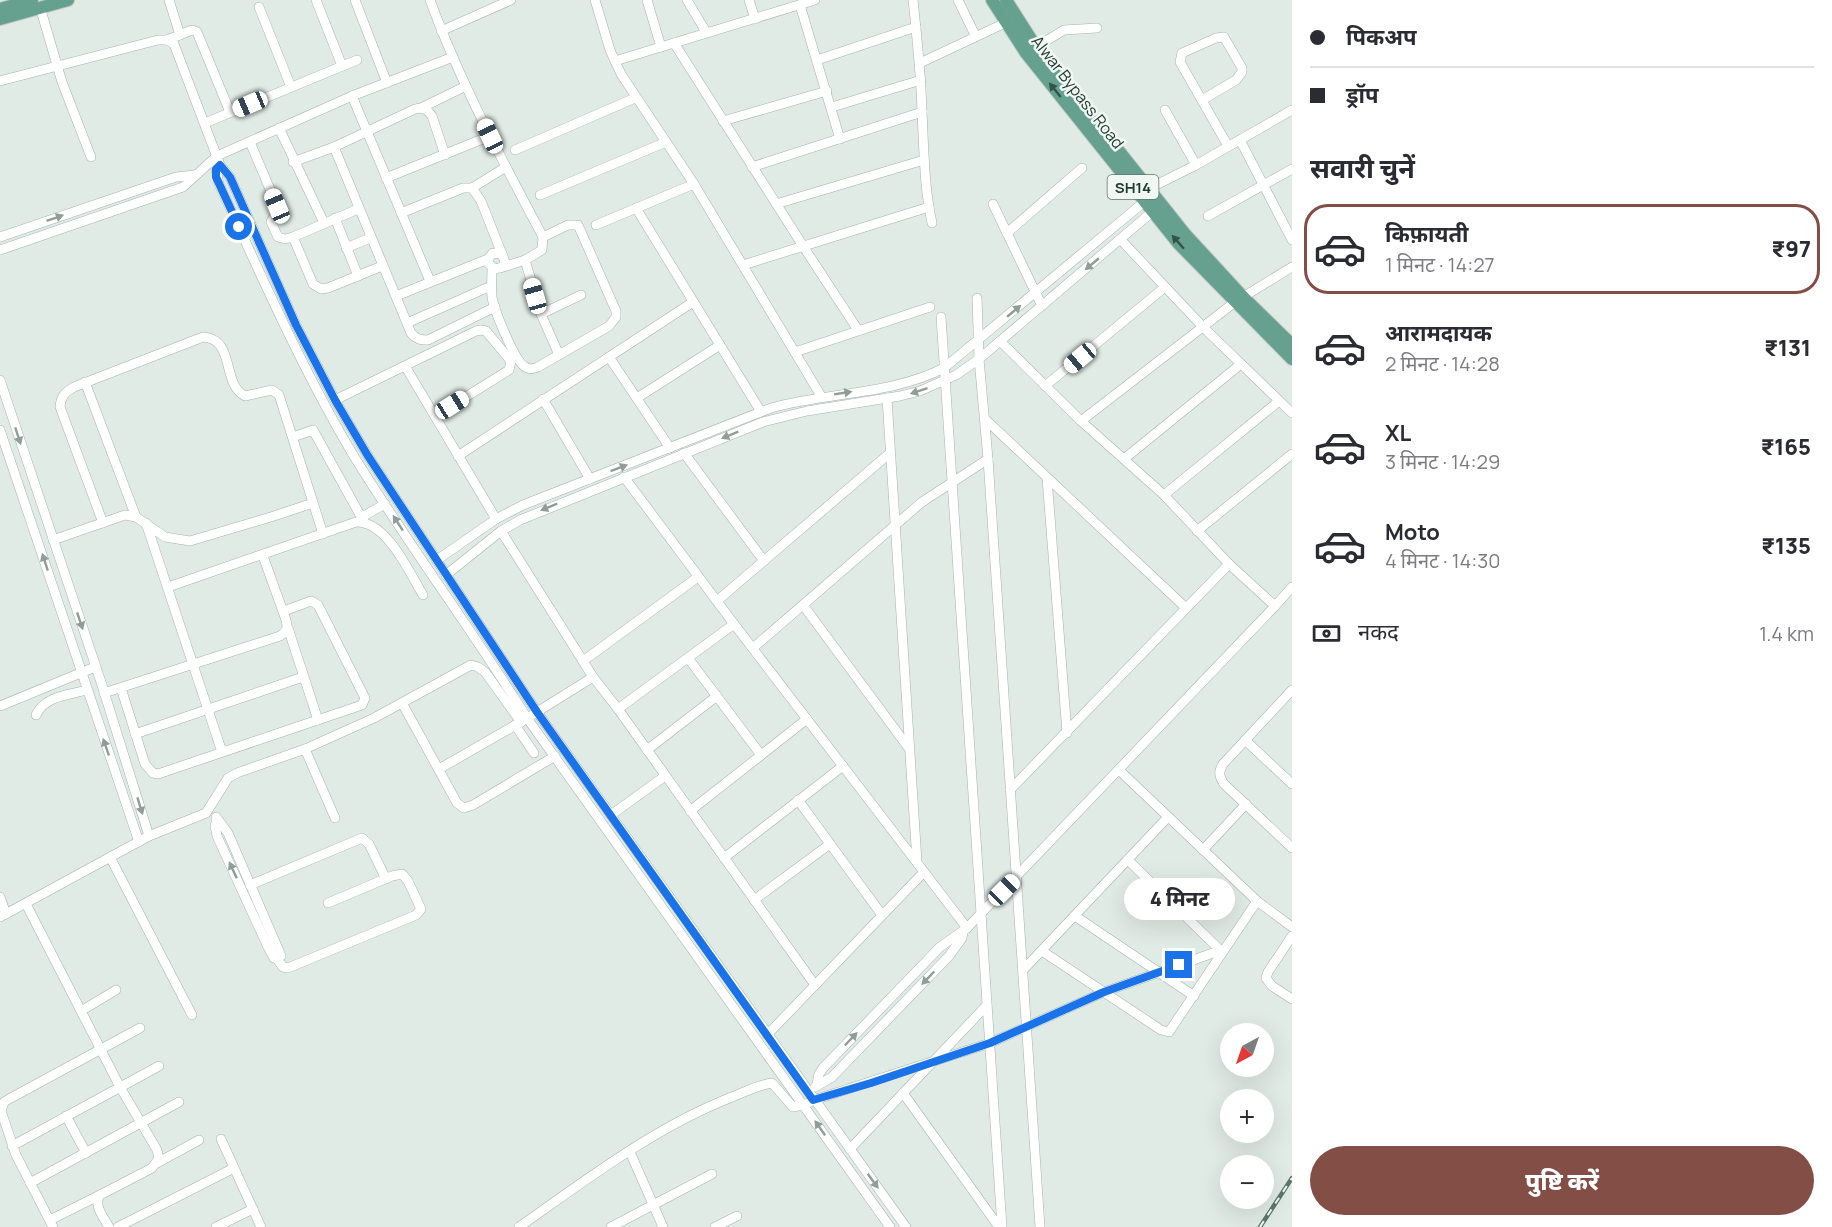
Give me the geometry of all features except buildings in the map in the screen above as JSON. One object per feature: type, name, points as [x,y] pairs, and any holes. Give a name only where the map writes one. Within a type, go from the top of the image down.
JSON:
[{"type":"main road","points":[[0,9],[68,0]]},
{"type":"main road","name":"Alwar Bypass Road","points":[[992,0],[1026,53],[1178,243],[1239,300],[1292,345]]},
{"type":"main road","name":"Alwar Bypass Road","points":[[1006,0],[1036,47],[1148,189],[1239,300],[1292,359]]},
{"type":"main road","points":[[0,19],[36,4]]},
{"type":"street","points":[[169,0],[180,35]]},
{"type":"street","points":[[316,0],[342,66]]},
{"type":"street","points":[[356,0],[387,83]]},
{"type":"street","points":[[430,0],[441,32],[466,86],[543,237],[542,250],[525,260],[493,265]]},
{"type":"street","points":[[441,32],[511,0]]},
{"type":"street","points":[[595,0],[615,61],[635,98],[694,184],[821,396]]},
{"type":"street","points":[[647,0],[661,47]]},
{"type":"street","points":[[687,0],[706,32]]},
{"type":"street","points":[[749,0],[755,19]]},
{"type":"street","points":[[615,61],[815,0]]},
{"type":"street","points":[[913,0],[920,63],[924,160],[932,223]]},
{"type":"street","points":[[958,0],[975,35]]},
{"type":"street","points":[[36,4],[67,98],[91,157]]},
{"type":"street","points":[[800,5],[840,139]]},
{"type":"street","points":[[259,7],[291,87]]},
{"type":"street","points":[[920,63],[975,35],[1005,23]]},
{"type":"street","points":[[817,60],[916,27]]},
{"type":"street","points":[[1036,47],[1064,30],[1097,28]]},
{"type":"street","points":[[0,81],[158,40],[168,40],[192,30],[197,32],[201,38],[230,112]]},
{"type":"street","points":[[1202,100],[1236,80],[1242,72],[1242,68],[1224,37],[1216,38],[1182,53],[1180,63],[1228,147]]},
{"type":"street","points":[[168,40],[174,44],[218,161],[230,177],[284,299],[335,400],[368,456],[537,712],[906,1227]]},
{"type":"street","points":[[674,43],[802,246],[858,330]]},
{"type":"street","points":[[0,250],[188,185],[195,175],[250,142],[352,96],[453,57]]},
{"type":"street","points":[[205,123],[357,60]]},
{"type":"street","points":[[832,108],[921,80]]},
{"type":"street","points":[[293,162],[334,147],[466,86]]},
{"type":"street","points":[[723,121],[827,91]]},
{"type":"street","points":[[352,96],[430,282]]},
{"type":"street","points":[[515,150],[635,98]]},
{"type":"street","points":[[421,108],[432,116],[445,155]]},
{"type":"street","points":[[1166,110],[1196,165]]},
{"type":"street","points":[[1148,189],[1196,165],[1292,110]]},
{"type":"street","points":[[752,166],[922,112]]},
{"type":"street","points":[[279,128],[293,162],[324,223]]},
{"type":"street","points":[[386,178],[490,136]]},
{"type":"street","points":[[1240,140],[1292,240]]},
{"type":"street","points":[[250,142],[277,206],[278,211],[271,222],[278,237],[285,240],[358,209]]},
{"type":"street","points":[[540,195],[666,142]]},
{"type":"street","points":[[334,147],[370,238],[415,338],[428,340],[495,307]]},
{"type":"street","points":[[776,204],[924,160]]},
{"type":"street","points":[[218,161],[216,169],[219,184],[305,367],[352,452],[487,654],[534,753]]},
{"type":"street","points":[[401,213],[463,188],[472,188],[506,167]]},
{"type":"street","points":[[1007,233],[1082,168]]},
{"type":"street","points":[[1208,216],[1292,169]]},
{"type":"street","points":[[0,237],[176,177],[195,175]]},
{"type":"street","points":[[596,225],[694,184]]},
{"type":"street","points":[[396,296],[430,282],[505,262],[481,201],[472,188]]},
{"type":"street","points":[[437,560],[496,519],[523,505],[761,412],[821,396],[906,384],[944,368],[1144,202]]},
{"type":"street","points":[[993,204],[1042,306]]},
{"type":"street","points":[[743,266],[929,207]]},
{"type":"street","points":[[636,208],[761,412]]},
{"type":"street","points":[[446,575],[501,531],[537,512],[763,422],[807,411],[887,399],[920,391],[945,380],[979,359],[1152,212]]},
{"type":"street","points":[[335,219],[358,276]]},
{"type":"street","points":[[502,254],[494,253],[492,286],[495,307],[515,354],[526,368],[531,369],[609,326],[616,317],[616,311],[578,225],[568,225],[543,237]]},
{"type":"street","points":[[293,237],[313,284],[321,289],[382,266]]},
{"type":"street","points":[[346,248],[370,238]]},
{"type":"street","points":[[1121,240],[1204,328],[1292,413]]},
{"type":"street","points":[[525,260],[541,314],[558,355]]},
{"type":"street","points":[[1082,421],[1239,300],[1292,267]]},
{"type":"street","points":[[407,322],[492,286]]},
{"type":"street","points":[[1045,386],[1165,287]]},
{"type":"street","points":[[541,314],[581,295]]},
{"type":"street","points":[[977,298],[979,359],[1024,969],[1040,1227]]},
{"type":"street","points":[[458,456],[693,302]]},
{"type":"street","points":[[795,352],[930,307]]},
{"type":"street","points":[[941,317],[1001,1227]]},
{"type":"street","points":[[335,400],[481,330],[491,335],[511,361],[509,370],[435,416]]},
{"type":"street","points":[[103,523],[60,407],[61,399],[65,392],[86,382],[204,337],[219,342],[225,351],[233,386],[237,392],[245,396],[272,390],[279,395],[322,534]]},
{"type":"street","points":[[1000,341],[1082,421],[1164,495],[1228,564],[1275,606]]},
{"type":"street","points":[[637,398],[720,345]]},
{"type":"street","points":[[609,357],[670,448]]},
{"type":"street","points":[[1124,459],[1241,364]]},
{"type":"street","points":[[405,366],[496,519]]},
{"type":"street","points":[[0,380],[149,836]]},
{"type":"street","points":[[86,382],[136,517]]},
{"type":"street","points":[[543,399],[590,479]]},
{"type":"street","points":[[887,399],[917,862]]},
{"type":"street","points":[[1164,495],[1279,401]]},
{"type":"street","points":[[985,419],[1186,609]]},
{"type":"street","points":[[0,430],[139,842]]},
{"type":"street","points":[[293,437],[313,430],[363,519],[387,537],[423,595]]},
{"type":"street","points":[[684,453],[764,561]]},
{"type":"street","points":[[717,601],[891,453]]},
{"type":"street","points":[[1197,531],[1292,454]]},
{"type":"street","points":[[753,648],[922,502],[988,459]]},
{"type":"street","points":[[624,477],[917,862],[965,930]]},
{"type":"street","points":[[1047,478],[1067,733]]},
{"type":"street","points":[[52,540],[125,515],[136,517],[165,537],[190,541],[313,502]]},
{"type":"street","points":[[168,587],[356,522],[385,504]]},
{"type":"street","points":[[146,523],[222,752]]},
{"type":"street","points":[[501,531],[593,677],[815,986]]},
{"type":"street","points":[[263,556],[284,611],[318,720]]},
{"type":"street","points":[[1010,790],[1228,564]]},
{"type":"street","points":[[583,661],[698,577]]},
{"type":"street","points":[[772,1083],[789,1104],[797,1107],[804,1105],[818,1084],[819,1074],[823,1068],[940,947],[965,930],[1016,878],[1292,587]]},
{"type":"street","points":[[120,688],[145,764],[153,773],[158,774],[362,705],[365,698],[318,604],[311,601],[284,611]]},
{"type":"street","points":[[803,605],[909,749]]},
{"type":"street","points":[[618,710],[734,624]]},
{"type":"street","points":[[104,693],[280,636],[288,628]]},
{"type":"street","points":[[0,897],[3,916],[149,836],[199,817],[212,807],[228,778],[237,773],[305,748],[374,718],[487,654]]},
{"type":"street","points":[[688,658],[761,755]]},
{"type":"street","points":[[471,665],[485,672],[521,722],[555,756],[890,1227]]},
{"type":"street","points":[[0,706],[95,667]]},
{"type":"street","points":[[135,734],[303,677]]},
{"type":"street","points":[[439,769],[593,677]]},
{"type":"street","points":[[36,715],[45,702],[87,690]]},
{"type":"street","points":[[1292,690],[1219,770],[1224,784],[1292,848]]},
{"type":"street","points":[[647,750],[717,696]]},
{"type":"street","points":[[402,703],[457,804],[464,808],[468,808],[555,756]]},
{"type":"street","points":[[690,811],[807,719]]},
{"type":"street","points":[[1245,741],[1292,784]]},
{"type":"street","points":[[305,748],[335,818]]},
{"type":"street","points":[[724,858],[843,766]]},
{"type":"street","points":[[1119,770],[1257,901],[1292,927]]},
{"type":"street","points":[[610,815],[665,776]]},
{"type":"street","points":[[798,801],[882,915]]},
{"type":"street","points":[[1203,850],[1246,804]]},
{"type":"street","points":[[212,807],[217,820],[228,833],[279,951],[281,956],[277,959]]},
{"type":"street","points":[[1024,969],[1168,817]]},
{"type":"street","points":[[217,820],[215,826],[217,836],[268,947],[283,967],[288,969],[419,913],[419,905],[405,876],[398,874],[328,903]]},
{"type":"street","points":[[250,885],[362,838],[366,839],[369,844],[386,879]]},
{"type":"street","points":[[754,900],[830,844]]},
{"type":"street","points":[[111,857],[192,1015]]},
{"type":"street","points":[[1128,860],[1222,950]]},
{"type":"street","points":[[767,1035],[924,872]]},
{"type":"street","points":[[1042,951],[1161,1030],[1169,1032],[1257,901]]},
{"type":"street","points":[[26,904],[120,1087],[157,1150],[159,1158],[157,1163]]},
{"type":"street","points":[[1075,916],[1194,996]]},
{"type":"street","points":[[1292,936],[1266,978],[1272,986],[1292,999]]},
{"type":"street","points":[[811,1097],[932,1063],[990,1043],[1104,992],[1222,950]]},
{"type":"street","points":[[81,1011],[116,990]]},
{"type":"street","points":[[850,1149],[987,1005]]},
{"type":"street","points":[[140,1028],[4,1102],[1,1112],[12,1146],[51,1224],[200,1140]]},
{"type":"street","points":[[12,1146],[159,1066]]},
{"type":"street","points":[[519,1227],[630,1152],[700,1111],[772,1083],[782,1075]]},
{"type":"street","points":[[903,1094],[1001,1227]]},
{"type":"street","points":[[30,1184],[179,1102]]},
{"type":"street","points":[[66,1116],[86,1153]]},
{"type":"street","points":[[221,1139],[261,1227]]},
{"type":"street","points":[[630,1152],[663,1227]]},
{"type":"street","points":[[118,1227],[234,1168]]},
{"type":"street","points":[[611,1227],[712,1174]]},
{"type":"street","points":[[100,1195],[97,1200],[98,1206],[109,1227]]},
{"type":"street","points":[[216,1227],[253,1209]]},
{"type":"street","points":[[715,1227],[737,1216]]},
{"type":"railway","points":[[1260,1227],[1292,1178]]},
{"type":"route","points":[[239,227],[216,177],[216,169],[220,165],[230,177],[296,325],[335,400],[368,456],[537,712],[813,1100],[990,1043],[1104,992],[1179,965]]}]
